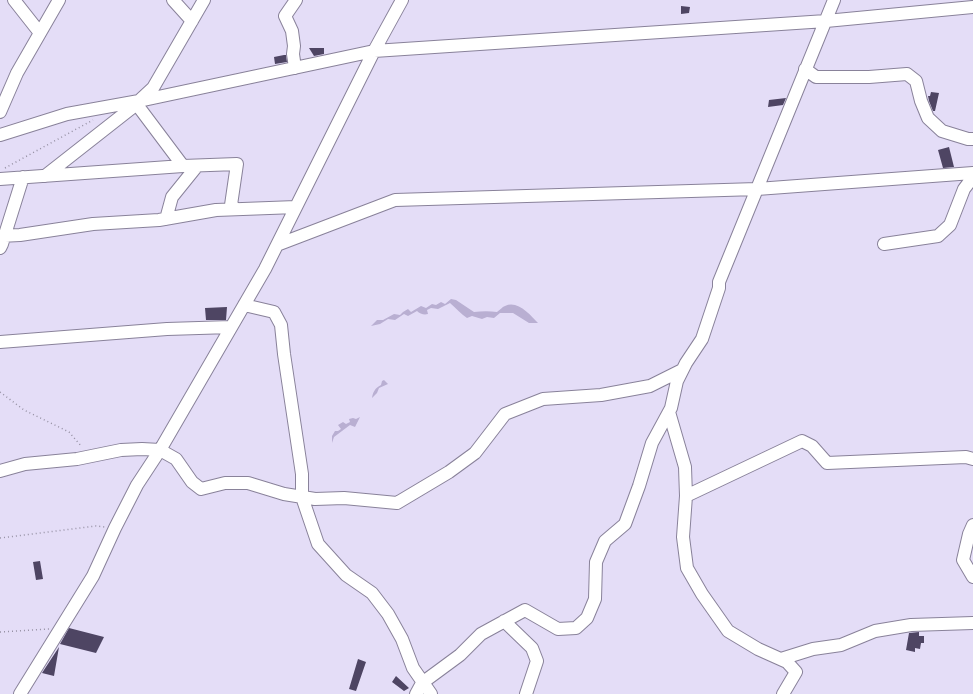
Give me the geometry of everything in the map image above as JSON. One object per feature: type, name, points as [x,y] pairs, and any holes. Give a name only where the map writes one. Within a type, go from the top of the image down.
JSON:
[{"type":"street","points":[[14,0],[40,33]]},
{"type":"street","points":[[0,112],[17,73],[59,0]]},
{"type":"street","points":[[173,0],[192,21]]},
{"type":"street","points":[[45,176],[139,102],[153,88],[204,0]]},
{"type":"street","points":[[296,0],[285,16],[292,31],[294,46],[293,54],[296,68]]},
{"type":"street","points":[[20,694],[93,576],[114,528],[137,485],[160,450],[265,268],[374,51],[402,0]]},
{"type":"street","points":[[416,694],[422,683],[460,655],[481,634],[525,610],[558,629],[576,628],[587,618],[595,599],[596,562],[605,541],[625,524],[640,486],[652,442],[671,408],[677,381],[682,370],[702,339],[719,288],[719,282],[834,0]]},
{"type":"street","points":[[0,136],[67,114],[139,102],[374,51],[826,21],[973,6]]},
{"type":"street","points":[[805,69],[816,77],[868,77],[907,74],[916,81],[921,101],[928,118],[942,131],[968,139],[973,139]]},
{"type":"street","points":[[139,102],[138,106],[183,166]]},
{"type":"street","points":[[0,179],[183,166],[237,164],[230,205],[236,210]]},
{"type":"street","points":[[166,219],[172,197],[197,166]]},
{"type":"street","points":[[277,245],[395,200],[757,188],[973,173]]},
{"type":"street","points":[[884,244],[938,236],[950,226],[964,189],[973,177]]},
{"type":"street","points":[[0,248],[2,236],[23,178]]},
{"type":"street","points":[[2,236],[20,235],[93,224],[166,219],[216,210],[296,207]]},
{"type":"street","points":[[244,305],[274,312],[281,325],[302,474],[302,497],[318,544],[346,575],[372,593],[388,614],[402,639],[413,668],[430,694]]},
{"type":"street","points":[[0,342],[167,329],[232,327]]},
{"type":"street","points":[[0,470],[26,464],[77,459],[121,450],[160,450],[176,459],[192,482],[201,489],[225,483],[248,483],[284,494],[315,499],[344,498],[397,503],[450,472],[475,453],[505,414],[543,399],[601,395],[650,386],[682,370]]},
{"type":"street","points":[[669,412],[685,467],[686,496],[683,537],[687,568],[702,594],[728,631],[758,649],[787,662],[796,672],[788,691]]},
{"type":"street","points":[[686,496],[802,441],[812,446],[827,464],[966,457],[973,459]]},
{"type":"street","points":[[973,526],[963,560],[973,577]]},
{"type":"street","points":[[504,621],[532,648],[537,661],[526,694]]},
{"type":"street","points":[[781,659],[812,649],[841,645],[878,630],[911,625],[973,623]]},
{"type":"path","points":[[0,171],[95,119]]},
{"type":"path","points":[[0,392],[24,410],[70,432],[90,456]]},
{"type":"path","points":[[0,538],[96,526],[114,528]]},
{"type":"path","points":[[0,632],[61,628]]},
{"type":"shaded area","points":[[451,299],[456,300],[474,312],[497,312],[505,306],[515,305],[523,309],[538,323],[529,323],[513,313],[500,313],[494,318],[487,317],[482,319],[472,316],[467,318],[450,303],[438,309],[431,308],[427,310],[428,314],[422,314],[417,311],[408,316],[404,314],[395,320],[388,319],[380,324],[371,326],[377,320],[383,320],[394,314],[400,315],[408,309],[411,312],[421,306],[426,308],[432,304],[436,305],[441,302],[445,304]]},
{"type":"shaded area","points":[[384,380],[388,384],[379,388],[377,393],[372,398],[377,387],[381,385],[382,381]]},
{"type":"shaded area","points":[[360,417],[355,427],[350,425],[334,437],[332,443],[332,436],[335,431],[341,429],[338,425],[343,422],[346,424],[350,422],[349,419],[356,419]]},
{"type":"building","points":[[681,6],[690,7],[689,13],[681,14]]},
{"type":"building","points":[[309,48],[324,48],[324,54],[314,56]]},
{"type":"building","points":[[286,55],[287,62],[275,64],[274,57]]},
{"type":"building","points":[[931,92],[939,93],[935,111],[933,111],[929,101],[928,96],[930,96]]},
{"type":"building","points":[[786,98],[783,105],[768,107],[769,100]]},
{"type":"building","points":[[949,147],[954,167],[943,168],[938,150]]},
{"type":"building","points":[[227,307],[226,320],[206,320],[205,308]]},
{"type":"building","points":[[40,561],[43,579],[36,580],[33,562]]},
{"type":"building","points":[[69,628],[104,637],[96,653],[60,644]]},
{"type":"building","points":[[919,632],[919,636],[924,636],[924,643],[921,643],[920,649],[915,648],[915,652],[906,650],[909,633]]},
{"type":"building","points":[[59,647],[54,676],[42,673]]},
{"type":"building","points":[[358,659],[366,662],[356,691],[349,689]]},
{"type":"building","points":[[396,676],[409,688],[404,691],[392,682]]}]
